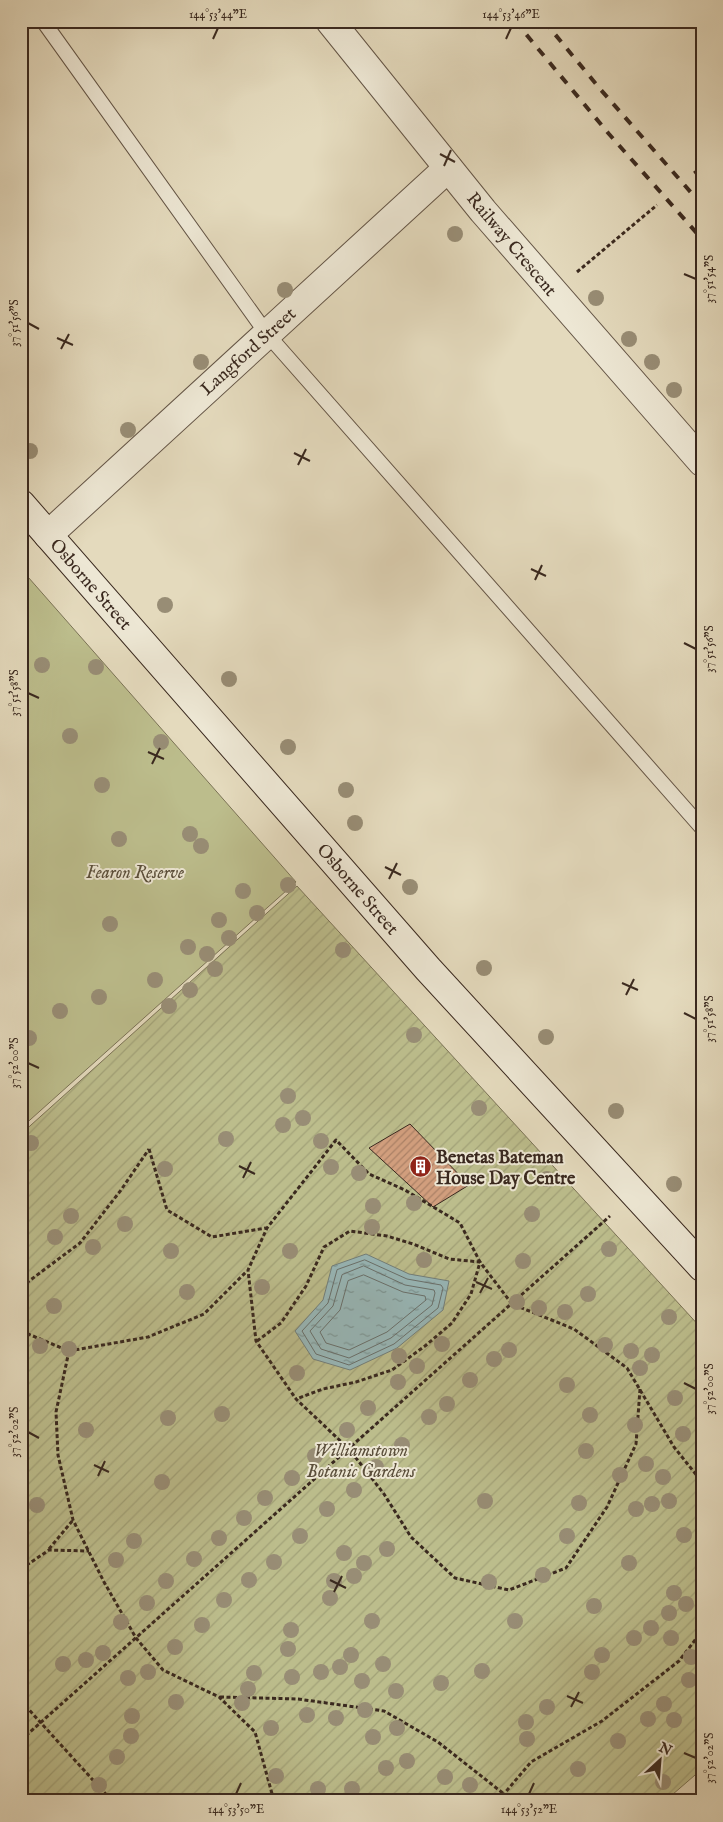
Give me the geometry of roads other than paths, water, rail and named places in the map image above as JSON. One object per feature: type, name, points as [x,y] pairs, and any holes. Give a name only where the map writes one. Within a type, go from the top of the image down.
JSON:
[{"type":"street","name":"Railway Crescent","points":[[330,21],[482,211],[702,462]]},
{"type":"street","name":"Langford Street","points":[[48,534],[448,168]]},
{"type":"street","name":"Osborne Street","points":[[21,504],[428,969],[702,1267]]},
{"type":"lane","points":[[43,21],[267,334],[702,828]]},
{"type":"water","points":[[366,1254],[409,1274],[449,1281],[443,1310],[397,1348],[350,1370],[313,1359],[295,1331],[323,1300],[332,1266]]},
{"type":"railway","points":[[515,21],[609,134],[702,239]]},
{"type":"railway","points":[[544,21],[601,90],[702,205]]},
{"type":"place","name":"Benetas Bateman House Day Centre","points":[[420,1167]]},
{"type":"park label","name":"Fearon Reserve","points":[[135,872]]},
{"type":"park label","name":"Williamstown Botanic Gardens","points":[[361,1460]]}]
